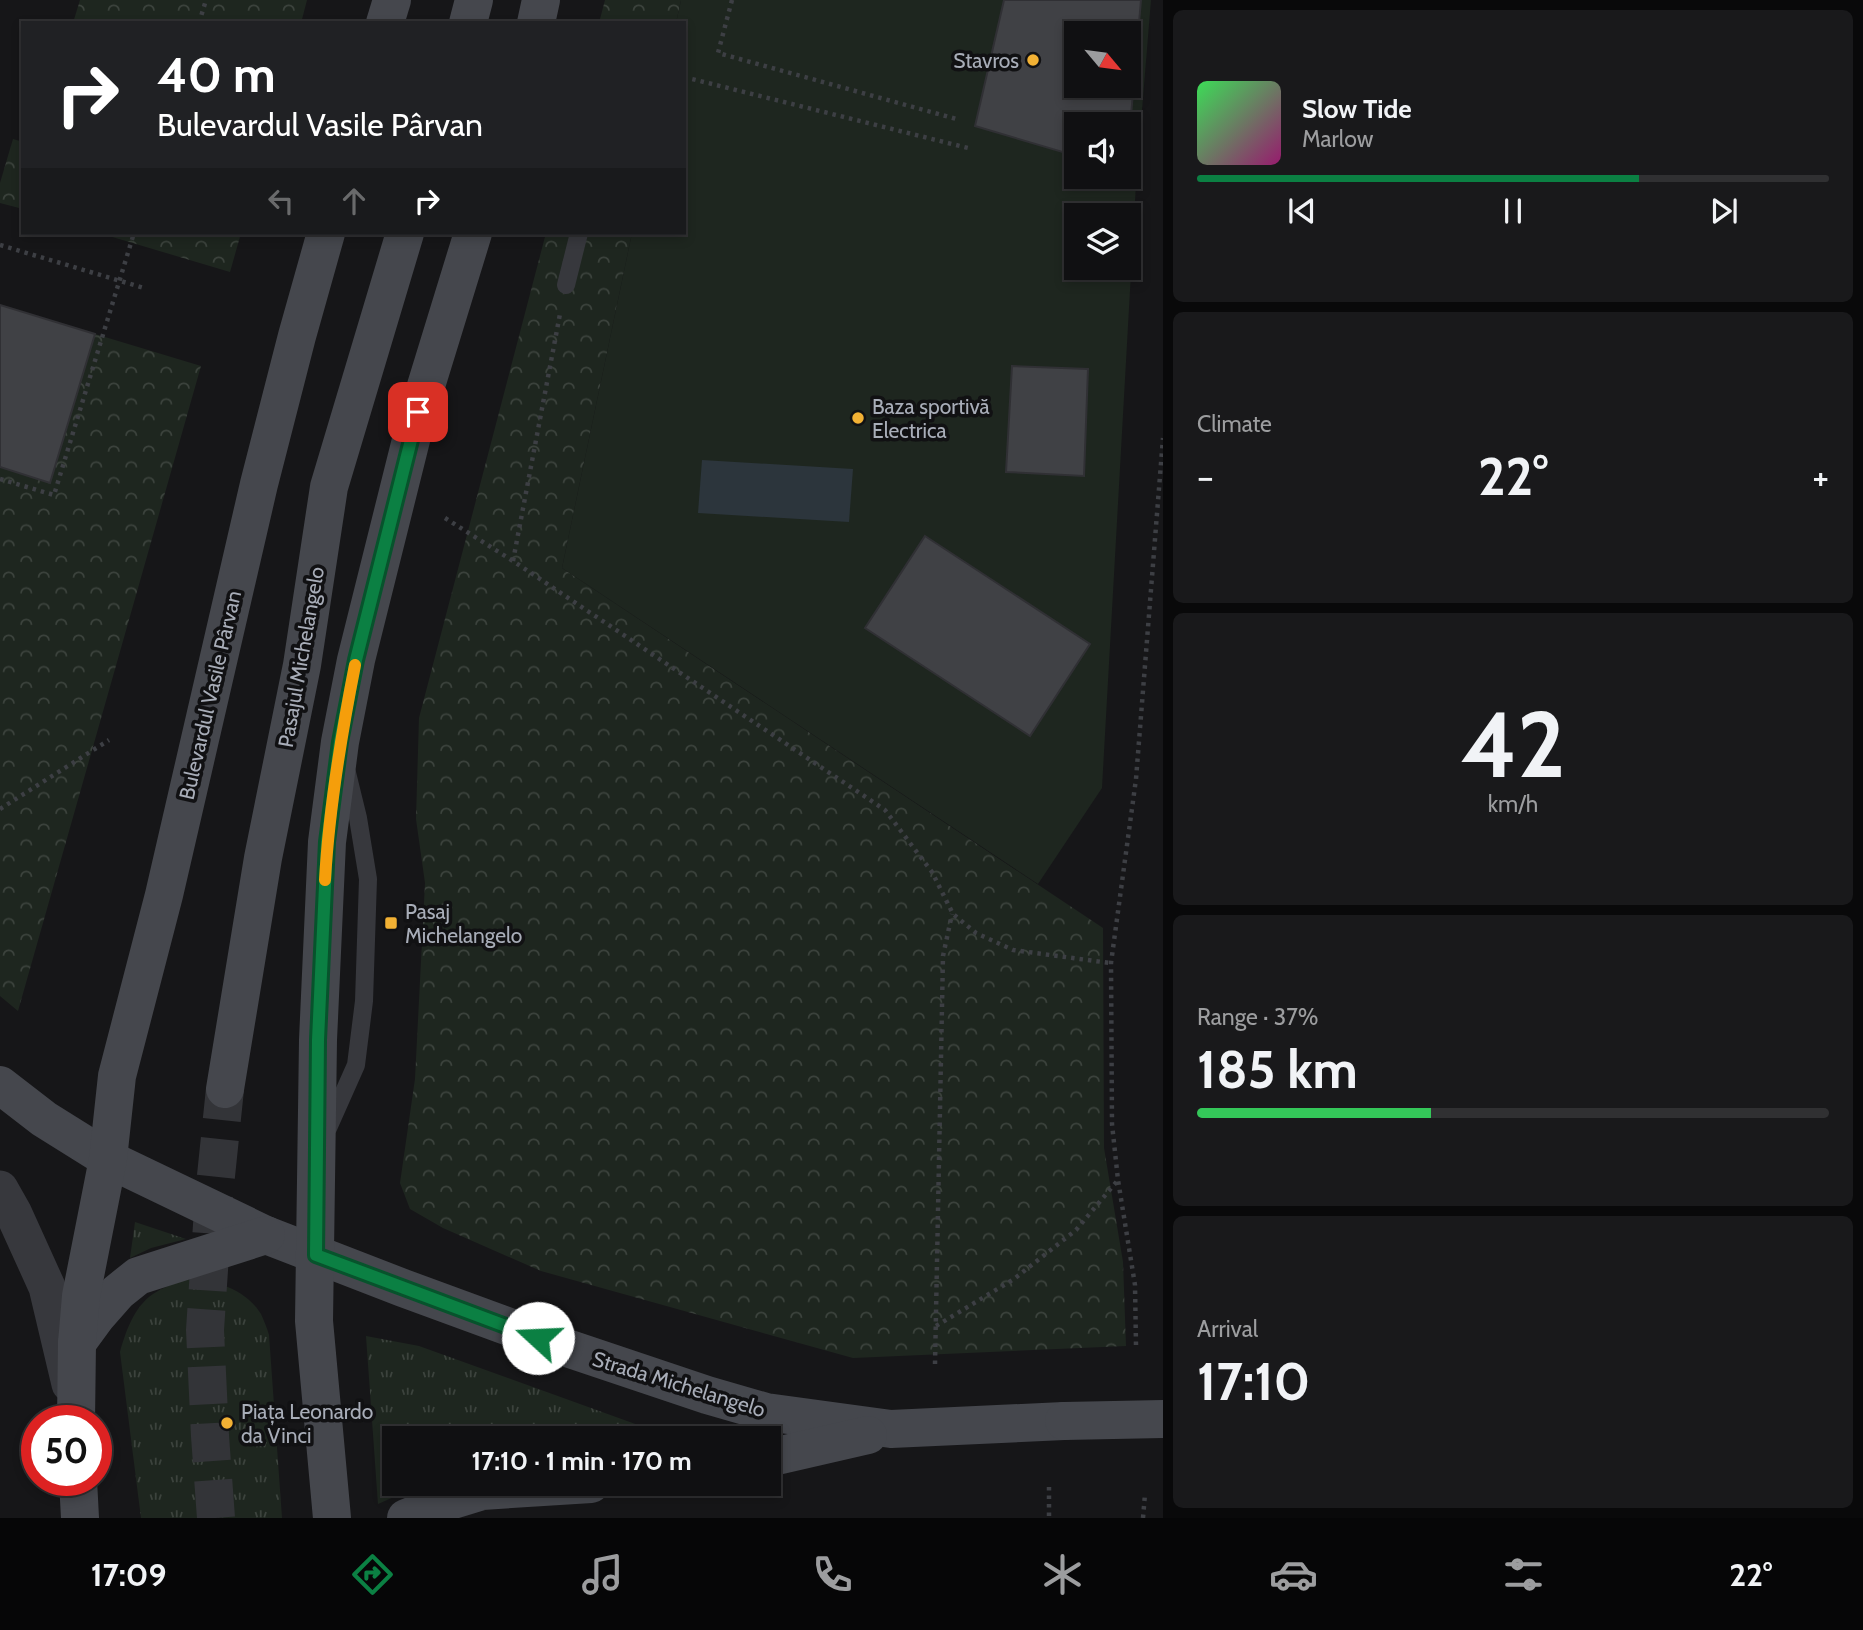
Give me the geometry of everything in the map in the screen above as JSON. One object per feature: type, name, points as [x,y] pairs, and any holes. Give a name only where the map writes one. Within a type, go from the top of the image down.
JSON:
[{"type":"main road","points":[[386,21],[392,0]]},
{"type":"main road","points":[[469,21],[474,0]]},
{"type":"main road","points":[[536,21],[541,0]]},
{"type":"main road","name":"Bulevardul Vasile Pârvan","points":[[108,1159],[117,1076],[164,895],[259,484],[325,235]]},
{"type":"main road","name":"Pasajul Michelangelo","points":[[225,1089],[263,858],[302,665],[329,487],[404,235]]},
{"type":"main road","points":[[332,1518],[314,1321],[318,1040],[327,842],[340,742],[356,660],[418,412],[472,235]]},
{"type":"main road","points":[[0,1085],[44,1119],[108,1159],[267,1235],[316,1255]]},
{"type":"main road","points":[[76,1405],[81,1296],[108,1159]]},
{"type":"main road","points":[[77,1343],[103,1308],[138,1276],[267,1235]]},
{"type":"main road","name":"Strada Michelangelo","points":[[316,1255],[561,1346],[766,1412],[891,1429],[1163,1419]]},
{"type":"main road","name":"Strada Michelangelo","points":[[781,1455],[891,1429]]},
{"type":"main road","points":[[79,1496],[80,1518]]},
{"type":"main road","points":[[405,1518],[466,1496]]},
{"type":"street","points":[[0,1189],[47,1287],[74,1405]]},
{"type":"lane","points":[[566,285],[578,235]]},
{"type":"path","points":[[200,21],[206,0]]},
{"type":"path","points":[[732,0],[718,53],[960,120]]},
{"type":"path","points":[[686,77],[968,148]]},
{"type":"path","points":[[0,479],[54,495],[133,235]]},
{"type":"path","points":[[0,245],[144,288]]},
{"type":"path","points":[[513,561],[566,285]]},
{"type":"path","points":[[1136,1345],[1135,1284],[1112,1124],[1111,963],[1136,779],[1163,438]]},
{"type":"path","points":[[445,518],[884,810],[932,872],[953,914],[976,933],[1013,950],[1111,963]]},
{"type":"path","points":[[0,809],[109,740]]},
{"type":"path","points":[[935,1364],[943,956],[953,914]]},
{"type":"path","points":[[936,1327],[1014,1279],[1076,1230],[1118,1180]]},
{"type":"path","points":[[1049,1488],[1049,1518]]},
{"type":"path","points":[[1143,1518],[1145,1494]]},
{"type":"green space","points":[[80,0],[307,0],[302,21],[74,21]]},
{"type":"green space","points":[[605,0],[681,0],[676,21],[600,21]]},
{"type":"green space","name":"Baza sportivă Electrica","points":[[681,0],[1151,0],[1141,123],[1141,112],[1064,112],[1064,189],[1136,189],[1135,203],[1064,203],[1064,280],[1131,280],[1102,788],[1038,884],[562,568],[632,235],[686,235],[686,21],[676,21]]},
{"type":"green space","points":[[13,139],[21,141],[21,208],[0,203],[0,183]]},
{"type":"green space","points":[[106,235],[240,235],[230,272]]},
{"type":"green space","points":[[545,235],[632,235],[562,568],[1103,928],[1104,1148],[1123,1262],[1126,1346],[853,1358],[541,1271],[443,1228],[410,1209],[400,1183],[415,1079],[425,883],[416,819],[419,718]]},
{"type":"green space","points":[[95,334],[201,366],[18,1011],[0,996],[0,467],[50,482]]},
{"type":"green space","points":[[135,1222],[186,1239],[151,1248],[130,1258]]},
{"type":"green space","points":[[183,1279],[216,1283],[237,1291],[261,1314],[269,1335],[282,1518],[141,1518],[120,1352],[128,1328],[146,1299]]},
{"type":"green space","points":[[366,1336],[419,1346],[641,1426],[382,1426],[382,1496],[396,1496],[378,1504]]},
{"type":"shaded area","points":[[702,460],[853,469],[849,522],[698,513]]},
{"type":"building","name":"Stavros","points":[[1004,0],[1141,0],[1139,21],[1064,21],[1064,98],[1133,98],[1131,112],[1064,112],[1064,152],[975,126]]},
{"type":"building","points":[[0,305],[95,334],[50,483],[0,467]]},
{"type":"building","points":[[1012,366],[1088,369],[1084,476],[1006,472]]},
{"type":"building","points":[[925,536],[1090,644],[1030,736],[865,628]]},
{"type":"tunnel","points":[[216,1518],[205,1330],[214,1195],[225,1089]]},
{"type":"slow traffic","points":[[325,880],[327,842],[340,742],[355,665]]},
{"type":"place","name":"Stavros","points":[[1033,60]]},
{"type":"place","name":"Baza sportivă Electrica","points":[[858,418]]},
{"type":"place","name":"Pasaj Michelangelo","points":[[391,923]]},
{"type":"place","name":"Piața Leonardo da Vinci","points":[[227,1423]]},
{"type":"route","points":[[418,412],[356,660],[340,742],[327,842],[318,1040],[316,1255],[538,1338]]}]
